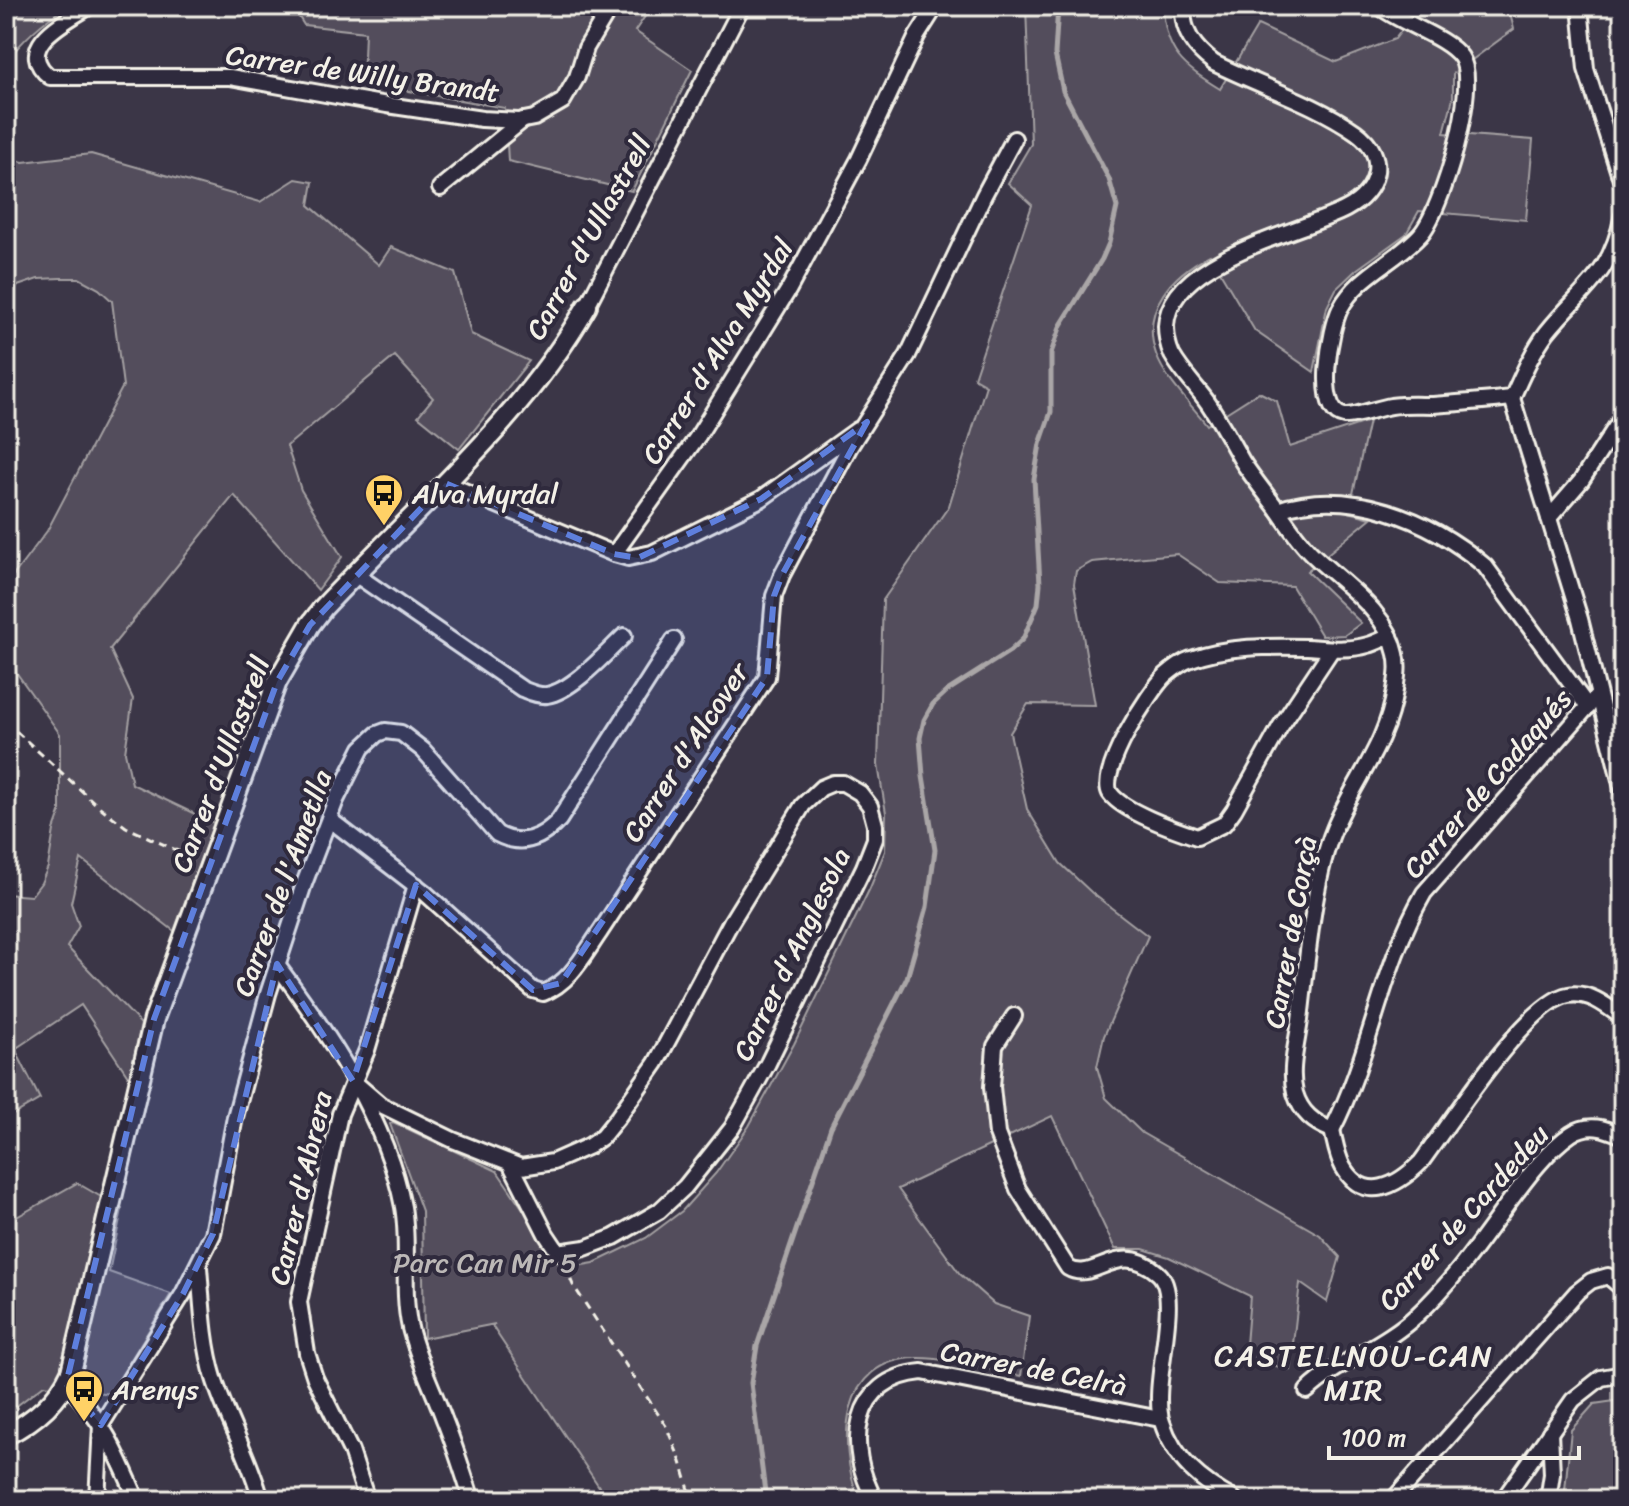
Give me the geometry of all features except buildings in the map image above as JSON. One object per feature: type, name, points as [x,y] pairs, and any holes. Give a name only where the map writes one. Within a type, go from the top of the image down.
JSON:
[{"type":"street","name":"Carrer de Willy Brandt","points":[[90,6],[44,37],[37,60],[50,77],[230,77],[482,119],[523,120],[534,118],[563,101],[577,77],[586,48],[611,6]]},
{"type":"street","name":"Carrer d'Ullastrell","points":[[66,1384],[154,1019],[277,682],[310,625],[355,574],[525,399],[565,346],[742,6]]},
{"type":"street","name":"Carrer d'Alva Myrdal","points":[[614,554],[698,436],[789,289],[859,159],[917,36],[936,6]]},
{"type":"street","points":[[1183,6],[1184,27],[1191,41],[1214,63],[1337,120],[1366,141],[1375,162],[1375,180],[1372,190],[1347,208],[1232,256],[1206,269],[1183,288],[1169,311],[1166,325],[1172,354],[1278,510],[1298,503],[1328,500],[1370,507],[1412,521],[1468,552],[1485,566],[1593,701]]},
{"type":"street","points":[[1379,6],[1453,48],[1462,58],[1467,71],[1465,105],[1438,204],[1422,234],[1366,279],[1340,309],[1328,359],[1326,384],[1329,401],[1334,411],[1344,416],[1395,405],[1512,398]]},
{"type":"street","points":[[1580,6],[1586,69],[1623,186]]},
{"type":"street","points":[[440,188],[523,120]]},
{"type":"street","name":"Carrer d'Alcover","points":[[329,819],[416,885],[533,990],[543,993],[561,983],[592,943],[767,677],[772,612],[778,585],[824,495],[908,355],[1014,139]]},
{"type":"street","points":[[1623,215],[1616,244],[1605,267],[1592,286],[1545,335],[1512,398],[1580,619],[1593,701],[1623,792]]},
{"type":"street","points":[[1549,518],[1581,481],[1623,416]]},
{"type":"street","points":[[445,483],[628,558],[652,553],[761,499],[867,422]]},
{"type":"street","name":"Carrer de Corçà","points":[[1278,510],[1297,539],[1369,607],[1390,636],[1397,655],[1392,712],[1382,739],[1333,831],[1319,891],[1294,1058],[1295,1091],[1300,1106],[1317,1124],[1332,1130]]},
{"type":"street","points":[[355,574],[522,689],[537,695],[556,693],[568,686],[624,636]]},
{"type":"street","points":[[1332,649],[1280,727],[1224,824],[1197,837],[1136,812],[1119,803],[1111,794],[1106,783],[1108,771],[1119,749],[1164,677],[1179,665],[1209,654],[1278,647],[1332,649],[1368,645],[1390,636]]},
{"type":"street","name":"Carrer de l'Ametlla","points":[[101,1425],[199,1266],[213,1234],[235,1117],[251,1050],[277,965],[329,819],[362,748],[377,734],[392,730],[423,750],[497,834],[517,841],[539,836],[559,820],[674,640]]},
{"type":"street","name":"Carrer de Cadaqués","points":[[1332,1130],[1345,1105],[1409,919],[1424,893],[1593,701]]},
{"type":"street","name":"Carrer d'Anglesola","points":[[353,1081],[381,1105],[521,1167],[553,1162],[589,1146],[602,1137],[656,1063],[731,922],[803,805],[821,788],[833,783],[843,783],[860,793],[870,806],[875,839],[768,1063],[732,1128],[685,1187],[659,1211],[614,1237],[585,1248],[558,1252]]},
{"type":"street","name":"Carrer d'Abrera","points":[[367,1500],[351,1451],[315,1378],[307,1353],[299,1302],[340,1114],[367,1050],[416,885]]},
{"type":"street","points":[[277,965],[326,1034],[353,1081],[376,1126],[394,1175],[406,1229],[409,1326],[472,1500]]},
{"type":"street","points":[[1332,1130],[1343,1167],[1352,1178],[1362,1186],[1377,1190],[1391,1186],[1408,1176],[1421,1162],[1508,1045],[1544,1006],[1572,994],[1606,1004],[1623,1018]]},
{"type":"street","points":[[1014,1016],[995,1046],[992,1087],[997,1134],[1018,1189],[1068,1268],[1076,1273],[1119,1259],[1133,1260],[1160,1274],[1166,1283],[1169,1313],[1159,1375],[1160,1419],[1168,1438],[1193,1473],[1235,1500]]},
{"type":"street","name":"Carrer de Cardedeu","points":[[1307,1391],[1320,1379],[1395,1333],[1418,1315],[1524,1182],[1571,1134],[1595,1126],[1623,1136]]},
{"type":"street","points":[[510,1163],[558,1252]]},
{"type":"street","points":[[199,1266],[206,1343],[213,1377],[249,1461],[261,1500]]},
{"type":"street","points":[[1393,1500],[1577,1292],[1591,1281],[1608,1276],[1623,1289]]},
{"type":"street","name":"Carrer de Celrà","points":[[875,1500],[860,1465],[860,1421],[874,1392],[894,1377],[922,1372],[1160,1419]]},
{"type":"street","points":[[1503,1500],[1573,1400],[1601,1378],[1623,1374]]},
{"type":"street","points":[[6,1435],[22,1427],[55,1400],[66,1384],[88,1405],[101,1425],[137,1500]]},
{"type":"street","points":[[97,1500],[101,1425]]},
{"type":"street","points":[[1548,1500],[1552,1474],[1550,1432]]},
{"type":"path","points":[[6,722],[96,804],[126,827],[211,864]]},
{"type":"path","points":[[558,1252],[573,1285],[666,1426],[692,1500]]},
{"type":"highlighted area","points":[[867,422],[782,575],[774,596],[767,677],[561,983],[533,990],[416,885],[353,1081],[277,964],[213,1234],[183,1294],[101,1425],[66,1384],[154,1019],[277,682],[310,625],[445,483],[614,554],[638,558],[761,499]]},
{"type":"green space","points":[[6,6],[68,6],[34,31],[6,62]]},
{"type":"green space","points":[[292,6],[652,6],[635,31],[692,70],[632,191],[508,161],[505,108],[363,83],[365,32],[304,25]]},
{"type":"green space","name":"Parc Can Mir 5","points":[[1026,6],[1163,6],[1168,36],[1178,56],[1220,89],[1258,25],[1336,62],[1395,39],[1420,6],[1508,6],[1514,29],[1453,74],[1453,98],[1444,133],[1533,140],[1526,220],[1419,211],[1406,234],[1356,270],[1336,289],[1327,307],[1314,372],[1255,331],[1210,255],[1172,283],[1156,307],[1152,322],[1152,337],[1160,364],[1207,425],[1259,392],[1277,401],[1290,447],[1369,421],[1349,512],[1371,518],[1307,571],[1361,623],[1345,635],[1322,636],[1292,586],[1220,583],[1177,554],[1092,562],[1076,571],[1074,584],[1095,705],[1028,704],[1010,733],[1027,809],[1060,863],[1092,893],[1148,936],[1104,1036],[1097,1067],[1106,1098],[1142,1133],[1320,1235],[1340,1257],[1327,1302],[1300,1283],[1290,1370],[1245,1357],[1250,1296],[1169,1257],[1143,1249],[1115,1249],[1052,1116],[898,1189],[960,1274],[994,1304],[1029,1316],[1021,1376],[928,1358],[891,1362],[872,1373],[859,1389],[850,1408],[847,1431],[852,1478],[859,1500],[608,1500],[492,1326],[495,1324],[424,1338],[422,1211],[390,1124],[393,1122],[497,1171],[567,1273],[565,1268],[594,1263],[646,1238],[682,1211],[716,1173],[749,1126],[794,1044],[885,851],[886,813],[878,765],[883,600],[949,506],[986,385],[974,378],[1032,205],[1008,183],[1031,144]]},
{"type":"green space","points":[[91,154],[260,202],[296,179],[313,182],[309,205],[379,265],[391,247],[455,273],[471,334],[529,361],[459,449],[418,416],[433,398],[395,356],[287,446],[301,490],[342,557],[318,590],[234,495],[110,649],[133,699],[125,752],[132,784],[214,823],[174,931],[81,859],[71,903],[79,926],[67,947],[141,1024],[130,1079],[81,1005],[15,1049],[40,1099],[6,1119],[6,894],[31,896],[48,867],[60,813],[60,734],[6,658],[6,590],[47,531],[123,386],[112,301],[99,289],[79,278],[61,278],[38,279],[6,290],[6,157],[23,162]]},
{"type":"green space","points":[[77,1183],[122,1209],[109,1272],[171,1294],[110,1394],[44,1385],[6,1414],[6,1223]]},
{"type":"green space","points":[[1621,1400],[1623,1500],[1564,1500],[1571,1430],[1594,1404]]},
{"type":"waterway","points":[[766,1500],[751,1383],[757,1346],[831,1127],[907,978],[927,907],[935,850],[923,776],[920,738],[924,720],[933,704],[947,691],[1010,651],[1023,639],[1038,604],[1040,584],[1034,479],[1040,444],[1051,412],[1051,353],[1061,325],[1102,259],[1117,207],[1109,179],[1063,91],[1055,54],[1058,6]]},
{"type":"place","name":"Alva Myrdal","points":[[384,527]]},
{"type":"place","name":"Arenys","points":[[84,1423]]},
{"type":"district","name":"CASTELLNOU-CAN MIR","points":[[1354,1373]]}]
